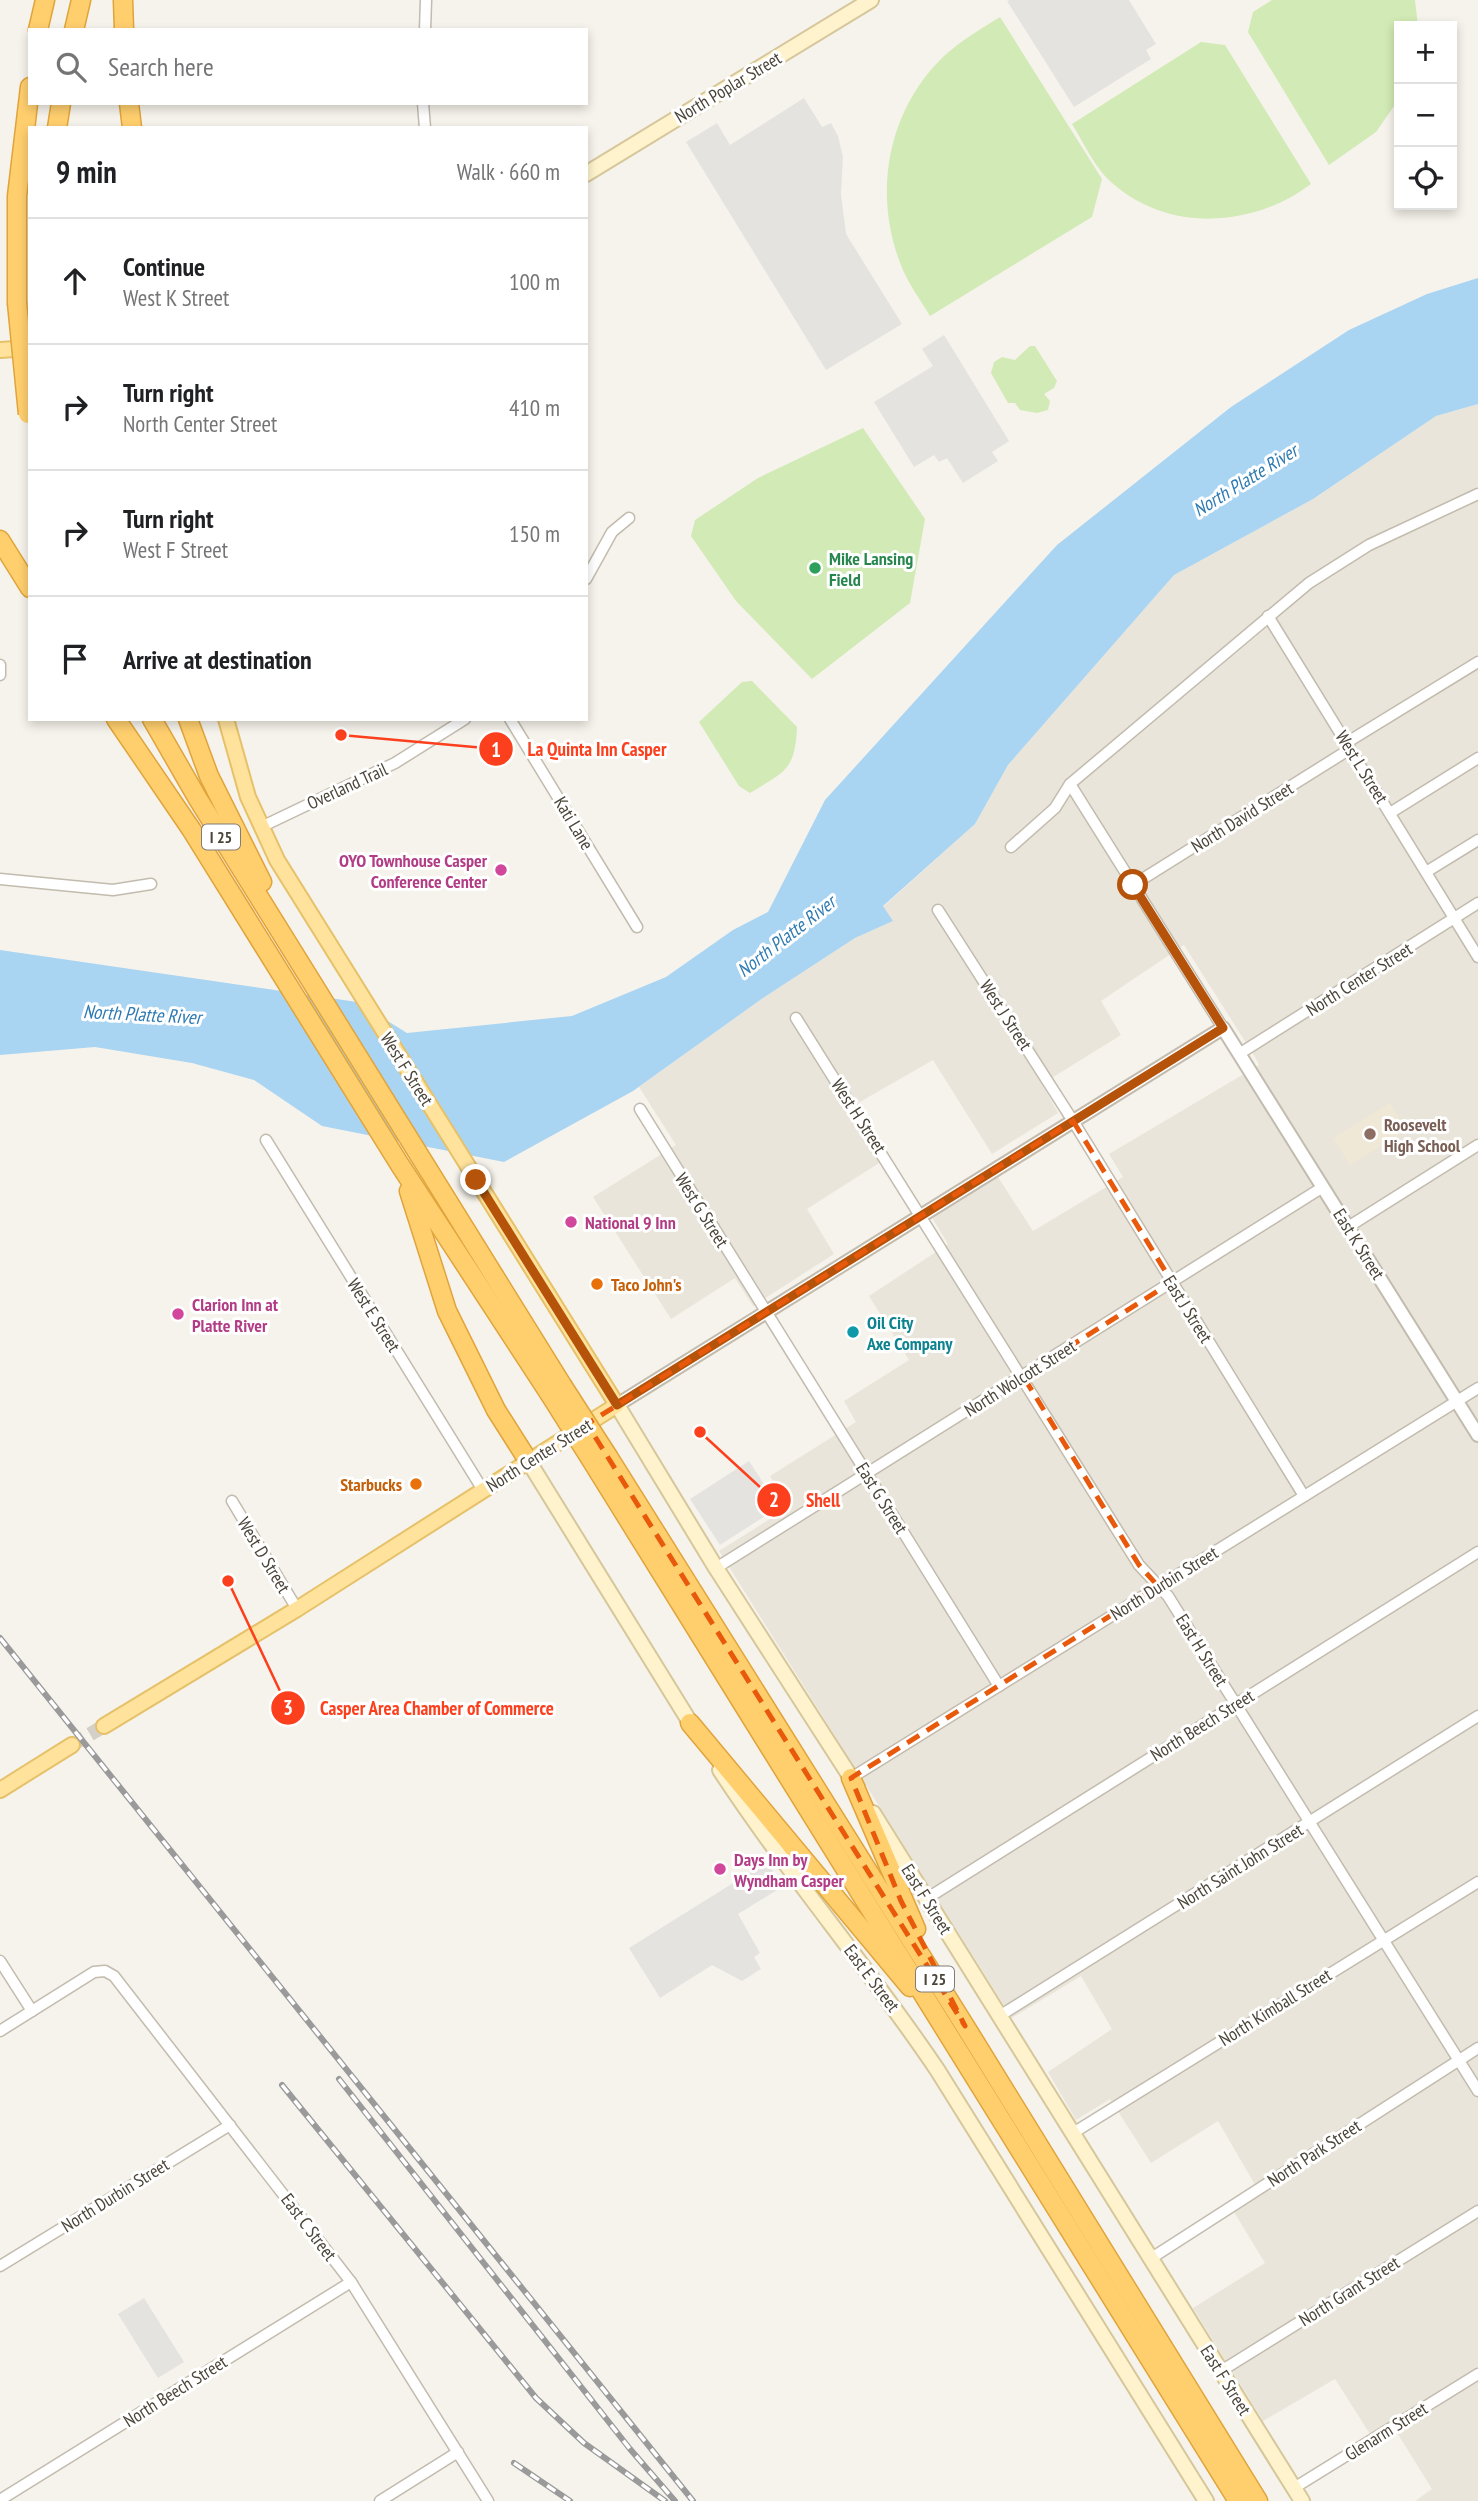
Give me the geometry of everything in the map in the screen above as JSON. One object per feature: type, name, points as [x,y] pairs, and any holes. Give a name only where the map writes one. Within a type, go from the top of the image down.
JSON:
[{"type":"highway","points":[[39,28],[46,0]]},
{"type":"highway","points":[[74,28],[81,0]]},
{"type":"highway","points":[[123,0],[124,28]]},
{"type":"highway","points":[[28,104],[17,196],[17,303],[28,408]]},
{"type":"highway","points":[[57,126],[61,105]]},
{"type":"highway","points":[[129,105],[132,126]]},
{"type":"highway","points":[[0,540],[28,585]]},
{"type":"highway","points":[[117,721],[191,829]]},
{"type":"highway","name":"I 25","points":[[133,721],[191,829],[400,1165],[556,1389]]},
{"type":"highway","name":"I 25","points":[[153,721],[184,777],[429,1171],[556,1389],[1191,2408],[1258,2501]]},
{"type":"highway","points":[[189,721],[209,776],[294,952]]},
{"type":"highway","points":[[400,1165],[447,1311],[496,1410],[529,1462]]},
{"type":"highway","points":[[690,1724],[958,2031]]},
{"type":"highway","points":[[851,1778],[958,2031]]},
{"type":"highway","points":[[1191,2408],[1229,2501]]},
{"type":"highway","points":[[1191,2408],[1268,2501]]},
{"type":"highway","name":"I 25","points":[[1191,2408],[1237,2501]]},
{"type":"main road","name":"North Poplar Street","points":[[588,173],[871,0]]},
{"type":"main road","points":[[0,350],[28,348]]},
{"type":"main road","name":"West F Street","points":[[226,721],[235,758],[261,827],[277,860],[617,1405]]},
{"type":"main road","name":"North Center Street","points":[[104,1726],[297,1609],[617,1405]]},
{"type":"main road","name":"East F Street","points":[[617,1405],[716,1568],[1001,2015],[1298,2495]]},
{"type":"main road","name":"East E Street","points":[[529,1462],[690,1724],[773,1848],[893,2005],[938,2071],[1206,2501]]},
{"type":"main road","points":[[0,1790],[72,1745]]},
{"type":"street","points":[[425,28],[426,0]]},
{"type":"street","points":[[424,105],[425,126]]},
{"type":"street","points":[[1011,847],[1055,808],[1070,784],[1309,583],[1369,545],[1478,494]]},
{"type":"street","points":[[588,575],[612,533],[629,519]]},
{"type":"street","name":"West L Street","points":[[1268,616],[1478,957]]},
{"type":"street","name":"North David Street","points":[[1133,885],[1478,663]]},
{"type":"street","points":[[0,665],[0,675]]},
{"type":"street","name":"Overland Trail","points":[[261,827],[395,763],[462,721]]},
{"type":"street","name":"Kati Lane","points":[[511,721],[637,927]]},
{"type":"street","points":[[1390,813],[1478,758]]},
{"type":"street","points":[[1070,784],[1223,1028]]},
{"type":"street","points":[[1426,872],[1478,839]]},
{"type":"street","points":[[0,878],[113,890],[151,884]]},
{"type":"street","name":"North Center Street","points":[[1240,1054],[1478,903]]},
{"type":"street","name":"West J Street","points":[[938,910],[1073,1121]]},
{"type":"street","name":"West H Street","points":[[796,1018],[921,1214]]},
{"type":"street","name":"North Center Street","points":[[617,1405],[764,1311],[1223,1028]]},
{"type":"street","name":"East K Street","points":[[1223,1028],[1478,1435]]},
{"type":"street","name":"West G Street","points":[[640,1109],[764,1311]]},
{"type":"street","name":"East J Street","points":[[1073,1121],[1304,1496]]},
{"type":"street","name":"West E Street","points":[[266,1140],[483,1490]]},
{"type":"street","points":[[1348,1227],[1478,1145]]},
{"type":"street","name":"North Wolcott Street","points":[[716,1568],[1323,1187]]},
{"type":"street","name":"East H Street","points":[[921,1214],[1139,1565],[1168,1596],[1478,2091]]},
{"type":"street","name":"East G Street","points":[[764,1311],[999,1686]]},
{"type":"street","name":"North Durbin Street","points":[[851,1778],[1478,1388]]},
{"type":"street","name":"West D Street","points":[[232,1500],[297,1609]]},
{"type":"street","name":"North Beech Street","points":[[926,1899],[1478,1552]]},
{"type":"street","name":"North Saint John Street","points":[[1001,2015],[1478,1716]]},
{"type":"street","name":"North Kimball Street","points":[[1073,2133],[1478,1882]]},
{"type":"street","points":[[0,1961],[32,2011],[0,2031]]},
{"type":"street","name":"East C Street","points":[[32,2011],[94,1972],[105,1971],[114,1976],[351,2282],[488,2501]]},
{"type":"street","name":"North Park Street","points":[[1150,2259],[1478,2048]]},
{"type":"street","name":"North Durbin Street","points":[[0,2266],[230,2125]]},
{"type":"street","name":"North Grant Street","points":[[1221,2371],[1478,2211]]},
{"type":"street","name":"North Beech Street","points":[[0,2500],[351,2282]]},
{"type":"street","name":"Glenarm Street","points":[[1298,2495],[1478,2374]]},
{"type":"street","points":[[380,2501],[458,2452]]},
{"type":"highlighted area","points":[[1073,1121],[1172,1282],[1023,1376],[1139,1565],[1158,1586],[851,1778],[901,1901],[965,2026],[587,1424]]},
{"type":"shaded area","points":[[1129,0],[1156,44],[1146,50],[1151,59],[1074,107],[1007,1]]},
{"type":"shaded area","points":[[804,98],[822,127],[831,123],[838,136],[843,157],[841,194],[846,234],[902,324],[826,370],[686,142],[717,123],[730,145]]},
{"type":"shaded area","points":[[944,335],[1009,441],[992,452],[998,461],[963,483],[947,458],[939,462],[934,455],[914,467],[874,402],[933,366],[922,349]]},
{"type":"shaded area","points":[[1478,404],[1478,2501],[1415,2501],[1432,2489],[1391,2423],[1370,2434],[1335,2379],[1263,2421],[1193,2308],[1265,2263],[1234,2212],[1261,2195],[1218,2121],[1151,2163],[1110,2099],[1076,2120],[1048,2072],[1112,2029],[1081,1976],[1012,2018],[719,1551],[789,1507],[770,1476],[856,1422],[844,1401],[909,1360],[869,1296],[948,1244],[931,1216],[996,1174],[1033,1231],[1123,1177],[1109,1154],[1259,1065],[1255,1057],[1184,945],[1101,1001],[1121,1035],[1042,1084],[1058,1113],[992,1154],[933,1060],[846,1110],[879,1163],[807,1209],[834,1254],[753,1306],[735,1278],[671,1319],[593,1197],[676,1145],[639,1087],[763,998],[855,938],[893,921],[883,907],[975,824],[1008,765],[1174,575],[1313,499],[1436,416]]},
{"type":"shaded area","name":"Roosevelt High School","points":[[1390,1103],[1407,1130],[1350,1165],[1333,1138]]},
{"type":"shaded area","points":[[749,1461],[779,1507],[720,1545],[690,1499]]},
{"type":"shaded area","points":[[767,1862],[782,1887],[738,1914],[760,1953],[754,1957],[761,1969],[742,1981],[712,1965],[660,1998],[629,1948]]},
{"type":"shaded area","points":[[144,2298],[184,2362],[158,2378],[118,2314]]},
{"type":"green space","points":[[1272,0],[1415,0],[1417,21],[1394,21],[1394,106],[1376,132],[1329,165],[1248,32],[1253,12]]},
{"type":"green space","points":[[1000,17],[1102,179],[1092,217],[930,316],[903,270],[893,242],[888,214],[890,157],[908,103],[924,79],[950,51]]},
{"type":"green space","points":[[1201,42],[1225,45],[1311,184],[1288,199],[1263,209],[1210,219],[1184,217],[1133,199],[1099,169],[1072,124]]},
{"type":"green space","points":[[1030,346],[1035,346],[1057,381],[1054,388],[1044,394],[1050,401],[1048,410],[1037,413],[1020,410],[1015,403],[1008,403],[991,373],[994,362],[1002,357],[1015,360]]},
{"type":"green space","name":"Mike Lansing Field","points":[[863,428],[925,519],[910,603],[812,679],[736,601],[691,536],[695,520],[758,478]]},
{"type":"green space","points":[[752,681],[797,727],[794,753],[786,768],[750,793],[739,786],[699,722],[742,682]]},
{"type":"water","name":"North Platte River","points":[[1478,278],[1478,404],[1436,416],[1313,499],[1174,575],[1008,765],[975,824],[883,906],[893,921],[855,938],[763,998],[633,1091],[504,1162],[322,1126],[254,1080],[192,1063],[95,1047],[0,1055],[0,950],[357,1002],[407,1033],[572,1016],[666,977],[733,930],[768,912],[825,800],[1057,545],[1231,407],[1349,330],[1427,294]]},
{"type":"tunnel","points":[[72,1745],[104,1726]]},
{"type":"railway","points":[[0,1638],[693,2501]]},
{"type":"railway","points":[[339,2079],[630,2449],[675,2501]]},
{"type":"railway","points":[[282,2085],[536,2398],[584,2443],[665,2501]]},
{"type":"railway","points":[[514,2463],[570,2501]]},
{"type":"place","name":"Mike Lansing Field","points":[[815,568]]},
{"type":"place","name":"La Quinta Inn Casper","points":[[341,735]]},
{"type":"place","name":"OYO Townhouse Casper Conference Center","points":[[501,870]]},
{"type":"place","name":"Roosevelt High School","points":[[1370,1134]]},
{"type":"place","name":"National 9 Inn","points":[[571,1222]]},
{"type":"place","name":"Taco John's","points":[[597,1284]]},
{"type":"place","name":"Clarion Inn at Platte River","points":[[178,1314]]},
{"type":"place","name":"Oil City Axe Company","points":[[853,1332]]},
{"type":"place","name":"Shell","points":[[700,1432]]},
{"type":"place","name":"Starbucks","points":[[416,1484]]},
{"type":"place","name":"Casper Area Chamber of Commerce","points":[[228,1581]]},
{"type":"place","name":"Days Inn by Wyndham Casper","points":[[720,1869]]},
{"type":"route","points":[[476,1180],[617,1405],[691,1356],[1223,1028],[1133,885]]}]
